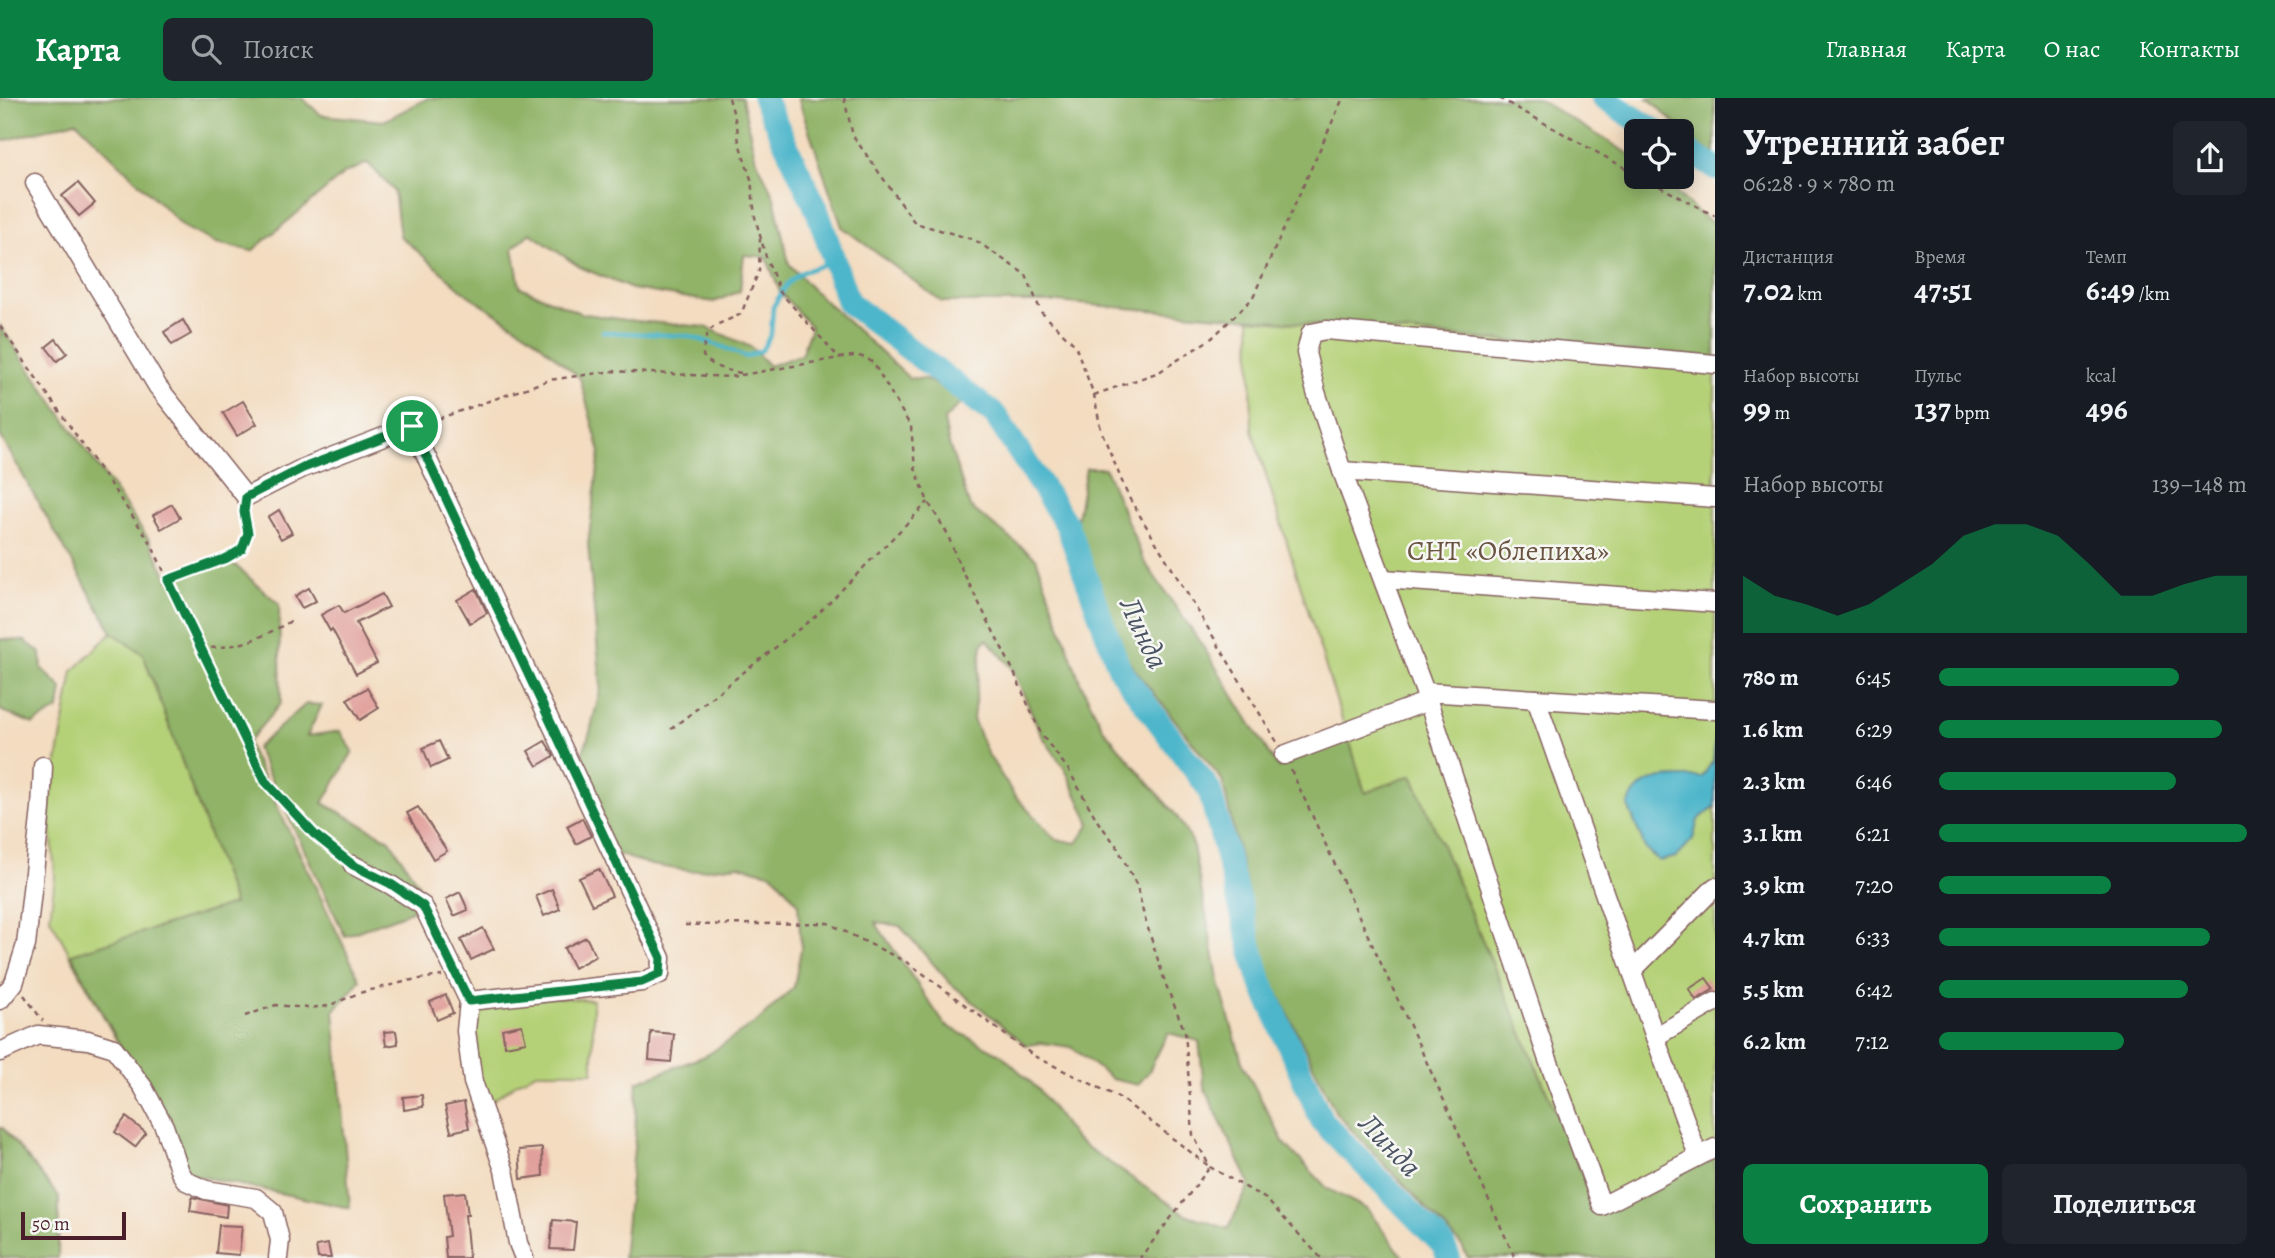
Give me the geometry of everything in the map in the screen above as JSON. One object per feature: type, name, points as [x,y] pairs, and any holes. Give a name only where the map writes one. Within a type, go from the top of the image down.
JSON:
[{"type":"street","points":[[35,183],[158,387],[246,497],[303,468],[412,426],[661,958],[660,974],[642,982],[469,1001]]},
{"type":"street","points":[[1715,364],[1326,330],[1311,333],[1306,353],[1342,471],[1426,696],[1547,1057],[1602,1206],[1715,1148]]},
{"type":"street","points":[[1342,471],[1715,498]]},
{"type":"street","points":[[1384,579],[1715,603]]},
{"type":"street","points":[[1283,755],[1426,696],[1536,699],[1715,710]]},
{"type":"street","points":[[1536,699],[1698,1156]]},
{"type":"street","points":[[0,1000],[14,983],[26,945],[43,766]]},
{"type":"street","points":[[353,865],[391,884],[423,906],[469,1001],[466,1031],[474,1082],[504,1170],[518,1243],[524,1258]]},
{"type":"street","points":[[1632,971],[1715,887]]},
{"type":"street","points":[[1655,1037],[1715,1002]]},
{"type":"street","points":[[0,1052],[38,1035],[88,1040],[114,1048],[144,1087],[164,1126],[180,1172],[187,1181],[206,1190],[256,1198],[273,1212],[279,1249],[284,1258]]},
{"type":"path","points":[[729,98],[739,144],[751,179],[755,217],[780,292],[839,358]]},
{"type":"path","points":[[844,98],[853,136],[915,223],[975,240],[1026,275],[1041,313],[1074,345],[1094,395],[1101,430],[1128,496],[1276,740],[1515,1258]]},
{"type":"path","points":[[1094,395],[1159,372],[1212,338],[1252,299],[1343,98]]},
{"type":"path","points":[[1499,98],[1624,167]]},
{"type":"path","points":[[1664,189],[1715,216]]},
{"type":"path","points":[[743,374],[722,370],[710,363],[703,356],[704,344],[712,326],[741,314],[759,271],[760,235]]},
{"type":"path","points":[[0,326],[149,540],[265,781],[314,834],[353,865]]},
{"type":"path","points":[[412,426],[550,380],[613,371],[730,377],[839,358],[862,356],[874,364],[911,427],[915,468],[929,502],[947,533],[958,562],[1012,668],[1041,734],[1068,769],[1098,822],[1116,845],[1137,886],[1166,985],[1185,1032],[1194,1135],[1210,1167]]},
{"type":"path","points":[[168,580],[227,558],[242,549],[248,533],[244,512],[246,497]]},
{"type":"path","points":[[671,729],[817,615],[929,502]]},
{"type":"path","points":[[201,648],[229,648],[266,635],[292,621]]},
{"type":"path","points":[[685,925],[828,923],[910,964],[1034,1056],[1120,1098],[1210,1167],[1266,1199],[1321,1258]]},
{"type":"path","points":[[246,1016],[276,1004],[307,1008],[328,1006],[359,993],[399,983],[457,976]]},
{"type":"path","points":[[14,983],[53,1035]]},
{"type":"path","points":[[1140,1258],[1210,1167]]},
{"type":"green space","points":[[0,98],[302,98],[321,115],[384,121],[428,98],[742,98],[755,156],[774,197],[789,264],[812,289],[909,378],[926,379],[964,400],[944,420],[948,441],[970,507],[1036,558],[1081,684],[1104,730],[1176,815],[1192,841],[1219,983],[1243,1065],[1284,1143],[1328,1189],[1367,1209],[1404,1258],[623,1258],[635,1138],[637,1082],[707,1055],[758,1021],[794,987],[801,949],[798,903],[773,874],[738,865],[691,871],[651,865],[614,853],[575,775],[590,732],[601,687],[588,544],[600,452],[580,378],[531,336],[468,295],[400,236],[394,191],[368,163],[345,173],[252,251],[216,243],[185,228],[76,121],[0,142]],"holes":[[[530,233],[580,267],[632,289],[714,302],[740,291],[744,255],[766,257],[780,292],[811,327],[801,355],[769,366],[751,347],[706,327],[580,313],[520,287],[513,248]],[[987,639],[1012,668],[1041,734],[1066,771],[1090,824],[1077,843],[1055,839],[1014,795],[986,751],[973,719],[982,645]],[[875,922],[900,926],[950,983],[1026,1045],[1043,1043],[1071,1047],[1112,1079],[1138,1085],[1149,1071],[1168,1033],[1199,1041],[1204,1087],[1250,1184],[1228,1229],[1185,1214],[1075,1139],[1039,1090],[1002,1055],[945,1025]]]},
{"type":"green space","points":[[798,98],[1536,98],[1624,151],[1624,189],[1672,189],[1705,219],[1715,224],[1715,359],[1057,302],[942,302],[842,227]]},
{"type":"green space","points":[[1648,98],[1715,98],[1715,155],[1694,141],[1694,119],[1670,119]]},
{"type":"green space","name":"СНТ «Облепиха»","points":[[1250,319],[1715,360],[1715,1155],[1599,1214],[1412,776],[1365,793],[1252,430]]},
{"type":"green space","points":[[0,326],[149,540],[168,579],[227,558],[279,604],[281,703],[247,743],[360,980],[334,1011],[350,1208],[189,1174],[71,954],[234,904],[143,654],[112,632],[0,435]]},
{"type":"green space","points":[[1086,468],[1105,468],[1144,561],[1204,648],[1278,768],[1348,736],[1365,793],[1412,775],[1599,1214],[1715,1156],[1715,1258],[1468,1258],[1462,1246],[1336,1113],[1264,964],[1222,780],[1126,658],[1076,524]]},
{"type":"green space","points":[[112,632],[143,654],[234,904],[189,1174],[50,918],[55,876],[49,807],[73,671]]},
{"type":"green space","points":[[0,639],[25,641],[41,653],[42,669],[62,688],[59,709],[33,724],[0,710]]},
{"type":"green space","points":[[306,704],[322,705],[307,736],[340,731],[353,751],[323,803],[390,840],[419,886],[412,911],[345,936],[256,748]]},
{"type":"green space","points":[[550,997],[593,1000],[593,1072],[536,1072],[488,1104],[477,1076],[473,1022],[481,1008]]},
{"type":"green space","points":[[0,1128],[3,1128],[59,1197],[58,1258],[0,1258]]},
{"type":"water","points":[[1715,740],[1715,806],[1698,820],[1693,839],[1676,857],[1659,861],[1645,848],[1628,806],[1633,795],[1640,787],[1658,779],[1702,777],[1713,761]]},
{"type":"building","points":[[78,183],[95,203],[79,216],[62,196]]},
{"type":"building","points":[[183,320],[191,334],[172,345],[164,332]]},
{"type":"building","points":[[56,339],[67,353],[57,361],[46,347]]},
{"type":"building","points":[[243,401],[257,424],[237,436],[223,413]]},
{"type":"building","points":[[172,504],[180,518],[161,529],[153,515]]},
{"type":"building","points":[[279,510],[292,533],[281,539],[268,517]]},
{"type":"building","points":[[309,588],[316,601],[302,608],[295,596]]},
{"type":"building","points":[[476,589],[487,613],[470,623],[457,600]]},
{"type":"building","points":[[382,594],[389,607],[356,623],[377,663],[356,674],[332,629],[330,631],[321,615],[339,605],[344,613]]},
{"type":"building","points":[[367,688],[379,708],[360,720],[347,699]]},
{"type":"building","points":[[439,741],[448,760],[431,768],[423,748]]},
{"type":"building","points":[[545,741],[554,756],[537,766],[528,751]]},
{"type":"building","points":[[418,807],[447,851],[433,859],[407,813]]},
{"type":"building","points":[[582,818],[591,836],[576,844],[567,826]]},
{"type":"building","points":[[599,869],[612,896],[592,905],[579,878]]},
{"type":"building","points":[[552,889],[560,909],[544,916],[536,896]]},
{"type":"building","points":[[460,892],[468,910],[454,916],[446,899]]},
{"type":"building","points":[[483,928],[494,949],[471,960],[461,940]]},
{"type":"building","points":[[586,937],[596,956],[574,968],[564,948]]},
{"type":"building","points":[[1706,978],[1714,989],[1696,1000],[1689,989]]},
{"type":"building","points":[[446,995],[453,1013],[437,1020],[430,1002]]},
{"type":"building","points":[[522,1025],[526,1042],[505,1046],[502,1029]]},
{"type":"building","points":[[396,1031],[398,1044],[386,1046],[384,1032]]},
{"type":"building","points":[[651,1032],[674,1034],[671,1062],[649,1060]]},
{"type":"building","points":[[422,1095],[423,1107],[404,1110],[403,1097]]},
{"type":"building","points":[[464,1102],[469,1128],[451,1132],[445,1106]]},
{"type":"building","points":[[126,1117],[146,1133],[135,1147],[115,1132]]},
{"type":"building","points":[[542,1148],[543,1176],[521,1179],[519,1150]]},
{"type":"building","points":[[465,1192],[469,1258],[446,1258],[444,1237],[449,1236],[444,1194]]},
{"type":"building","points":[[192,1197],[227,1205],[226,1217],[190,1211]]},
{"type":"building","points":[[553,1220],[576,1222],[573,1250],[550,1249]]},
{"type":"building","points":[[219,1225],[242,1226],[239,1255],[216,1253]]},
{"type":"building","points":[[328,1244],[331,1258],[318,1258],[316,1246]]},
{"type":"waterway","name":"Линда","points":[[764,98],[817,210],[848,302],[995,415],[1067,525],[1120,670],[1209,789],[1259,977],[1322,1121],[1443,1245],[1449,1258]]},
{"type":"waterway","name":"Линда","points":[[1603,98],[1636,119]]},
{"type":"waterway","name":"Линда","points":[[1694,155],[1715,168]]},
{"type":"waterway","points":[[603,332],[689,336],[746,357],[762,350],[771,334],[773,307],[787,284],[800,273],[834,261]]},
{"type":"route","points":[[412,426],[661,958],[660,974],[642,982],[469,1001],[423,906],[391,884],[353,865],[314,834],[265,781],[168,580],[227,558],[242,549],[248,533],[244,512],[246,497],[303,468],[412,426]]}]
